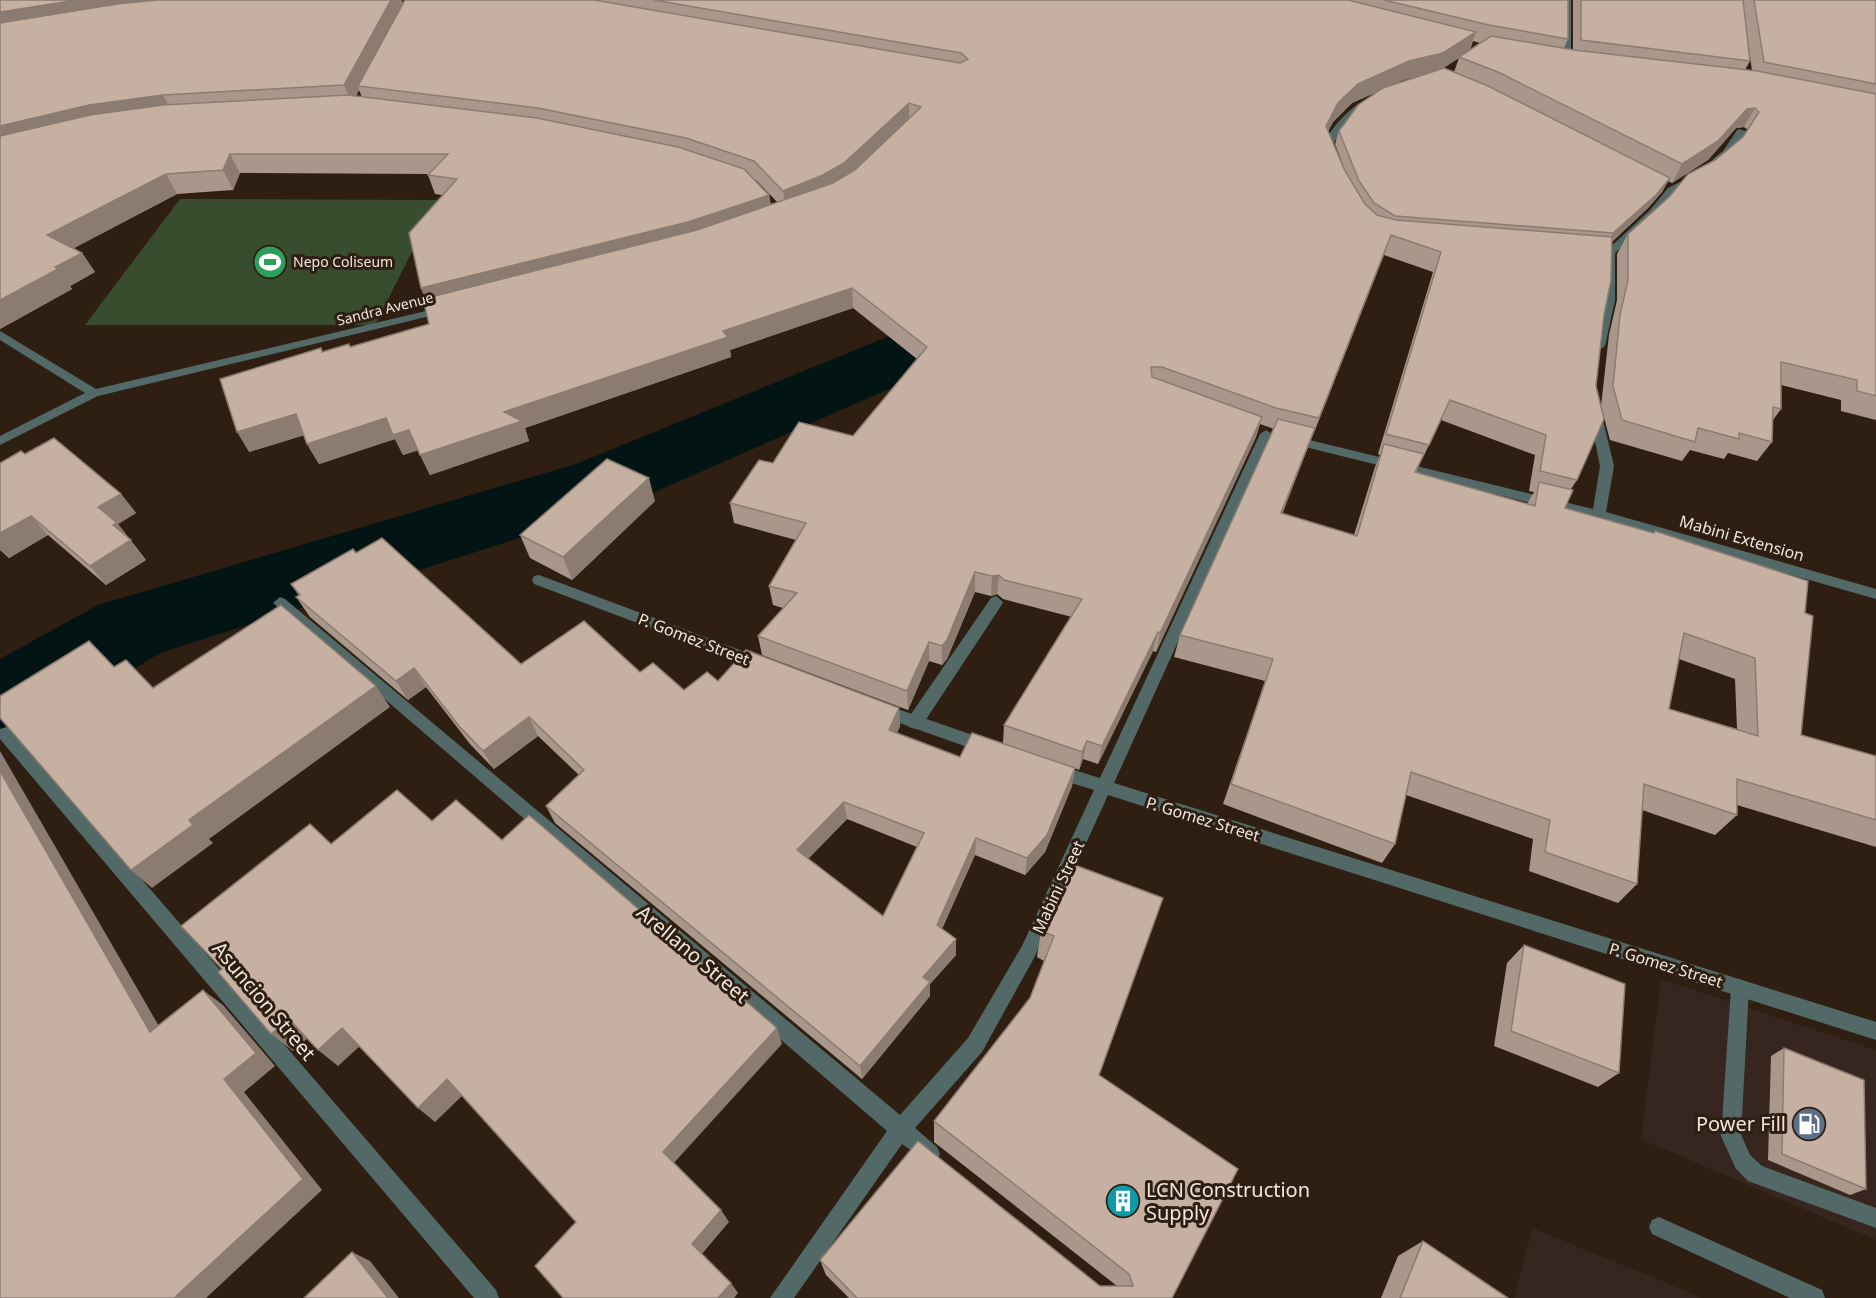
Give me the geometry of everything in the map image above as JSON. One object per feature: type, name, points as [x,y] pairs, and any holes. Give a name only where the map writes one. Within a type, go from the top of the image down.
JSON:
[{"type":"street","points":[[1566,63],[1567,0]]},
{"type":"street","points":[[1556,61],[1577,64]]},
{"type":"street","points":[[1336,170],[1328,144],[1338,125],[1356,107],[1381,95]]},
{"type":"street","points":[[1598,359],[1609,300],[1604,251],[1654,212],[1667,188],[1699,176],[1727,153],[1741,131]]},
{"type":"street","name":"Sandra Avenue","points":[[0,441],[94,393],[457,307]]},
{"type":"street","points":[[0,335],[94,393]]},
{"type":"street","points":[[1594,394],[1593,406],[1607,466],[1599,515]]},
{"type":"street","name":"Mabini Extension","points":[[1261,432],[1599,515],[1876,594]]},
{"type":"street","name":"Mabini Street","points":[[780,1298],[900,1130],[975,1045],[1028,952],[1105,788],[1261,432]]},
{"type":"street","name":"P. Gomez Street","points":[[539,580],[771,668]]},
{"type":"street","points":[[915,722],[996,602]]},
{"type":"street","name":"Arellano Street","points":[[280,603],[946,1167]]},
{"type":"street","points":[[871,705],[1004,753]]},
{"type":"street","name":"Asuncion Street","points":[[6,734],[488,1298]]},
{"type":"street","name":"P. Gomez Street","points":[[1038,765],[1876,1031]]},
{"type":"street","points":[[1740,988],[1731,1136],[1737,1151],[1755,1174],[1876,1218]]},
{"type":"street","points":[[1659,1227],[1814,1298]]},
{"type":"shaded area","points":[[1661,979],[1876,1050],[1876,1240],[1641,1139]]},
{"type":"shaded area","points":[[1532,1228],[1650,1276],[1702,1298],[1514,1298]]},
{"type":"green space","name":"Nepo Coliseum","points":[[180,199],[438,200],[375,325],[85,325]]},
{"type":"building","points":[[0,0],[77,0],[0,12]]},
{"type":"building","points":[[158,0],[391,0],[344,85],[163,95],[89,105],[0,126],[0,23],[117,4]]},
{"type":"building","points":[[405,0],[594,0],[960,63],[968,59],[961,53],[654,0],[1348,0],[1476,32],[1443,53],[1409,61],[1358,84],[1338,103],[1326,126],[1345,171],[1365,204],[1377,215],[1396,220],[1612,237],[1611,280],[1604,315],[1596,386],[1604,419],[1577,480],[1540,471],[1546,435],[1450,400],[1429,445],[1386,434],[1441,252],[1391,235],[1319,418],[1276,408],[1162,367],[1151,367],[1152,377],[1262,417],[1160,633],[1158,632],[1102,746],[1087,741],[1082,752],[1004,725],[1082,599],[1004,580],[999,575],[992,576],[975,572],[947,640],[942,646],[929,642],[907,691],[758,636],[797,593],[769,586],[806,523],[730,503],[759,460],[773,463],[799,422],[853,436],[927,347],[852,288],[723,331],[728,337],[504,412],[522,421],[420,455],[409,430],[393,435],[386,418],[307,444],[296,414],[237,432],[220,379],[321,348],[322,352],[349,344],[350,347],[429,324],[423,299],[697,230],[833,183],[855,170],[921,107],[909,103],[844,163],[823,175],[783,191],[754,161],[686,138],[538,108],[358,86]]},
{"type":"building","points":[[1384,0],[1568,0],[1568,39],[1489,25]]},
{"type":"building","points":[[1581,0],[1743,0],[1750,61],[1581,40]]},
{"type":"building","points":[[1754,0],[1876,0],[1876,84],[1764,62]]},
{"type":"building","points":[[1491,36],[1574,50],[1757,71],[1876,94],[1876,396],[1857,391],[1857,380],[1781,362],[1781,409],[1773,407],[1772,442],[1739,433],[1739,439],[1698,428],[1695,442],[1622,420],[1613,386],[1620,315],[1628,280],[1628,234],[1670,196],[1688,174],[1715,160],[1743,137],[1759,112],[1755,108],[1747,109],[1718,141],[1682,164],[1498,72],[1459,57]]},
{"type":"building","points":[[1444,68],[1488,86],[1670,178],[1656,195],[1613,233],[1395,216],[1374,203],[1359,181],[1339,131],[1358,105],[1383,88]]},
{"type":"building","points":[[348,95],[537,118],[678,147],[744,169],[769,195],[688,222],[421,288],[409,233],[457,179],[428,175],[448,154],[230,154],[223,170],[166,174],[47,235],[82,253],[55,267],[58,269],[0,300],[0,136],[90,115],[163,105]]},
{"type":"building","points":[[1278,419],[1315,428],[1281,513],[1357,536],[1384,444],[1424,454],[1415,472],[1535,506],[1539,482],[1573,490],[1565,508],[1654,533],[1655,531],[1808,581],[1805,613],[1813,616],[1801,735],[1876,756],[1876,820],[1737,779],[1737,815],[1644,784],[1637,884],[1545,852],[1550,820],[1411,772],[1395,844],[1231,784],[1273,659],[1180,635]],"holes":[[[1684,633],[1755,658],[1758,736],[1669,709]]]},
{"type":"building","points":[[54,438],[121,494],[98,507],[117,523],[113,525],[131,540],[90,566],[31,516],[0,533],[0,463],[21,451],[25,454]]},
{"type":"building","points":[[607,459],[649,478],[563,557],[520,535]]},
{"type":"building","points":[[382,538],[521,664],[584,621],[640,672],[653,663],[684,690],[707,672],[718,681],[746,650],[899,708],[889,730],[960,757],[972,733],[1075,768],[1047,835],[1027,858],[976,838],[937,925],[956,939],[923,977],[930,982],[860,1066],[546,806],[584,770],[529,717],[483,751],[459,726],[414,668],[396,681],[296,597],[300,595],[291,584],[353,549],[356,553]],"holes":[[[844,802],[924,833],[883,916],[797,850]]]},
{"type":"building","points":[[281,605],[376,686],[189,820],[193,825],[131,870],[0,718],[0,696],[89,641],[114,667],[126,660],[153,688]]},
{"type":"building","points":[[0,771],[150,1032],[203,990],[256,1053],[224,1079],[303,1179],[174,1298],[0,1298]]},
{"type":"building","points":[[397,790],[432,821],[456,800],[502,840],[529,815],[777,1028],[663,1152],[721,1210],[692,1244],[731,1283],[718,1298],[563,1298],[535,1266],[576,1222],[447,1079],[418,1108],[342,1028],[318,1050],[289,1019],[271,1034],[218,972],[222,969],[181,926],[310,824],[331,844]]},
{"type":"building","points":[[1072,864],[1163,898],[1099,1075],[1238,1169],[1172,1298],[857,1298],[820,1260],[918,1141],[1100,1286],[1133,1286],[1129,1274],[934,1121],[1030,998],[1054,936],[1041,931]]},
{"type":"building","points":[[1524,945],[1625,984],[1619,1073],[1511,1031]]},
{"type":"building","name":"Power Fill","points":[[1784,1048],[1864,1080],[1866,1189],[1782,1154]]},
{"type":"building","points":[[1423,1241],[1508,1298],[1400,1298]]},
{"type":"building","points":[[352,1252],[388,1298],[304,1298]]},
{"type":"waterway","points":[[0,703],[129,629],[604,483],[1024,305]]},
{"type":"place","name":"Nepo Coliseum","points":[[270,262]]},
{"type":"place","name":"Power Fill","points":[[1809,1124]]},
{"type":"place","name":"LCN Construction Supply","points":[[1123,1201]]}]
